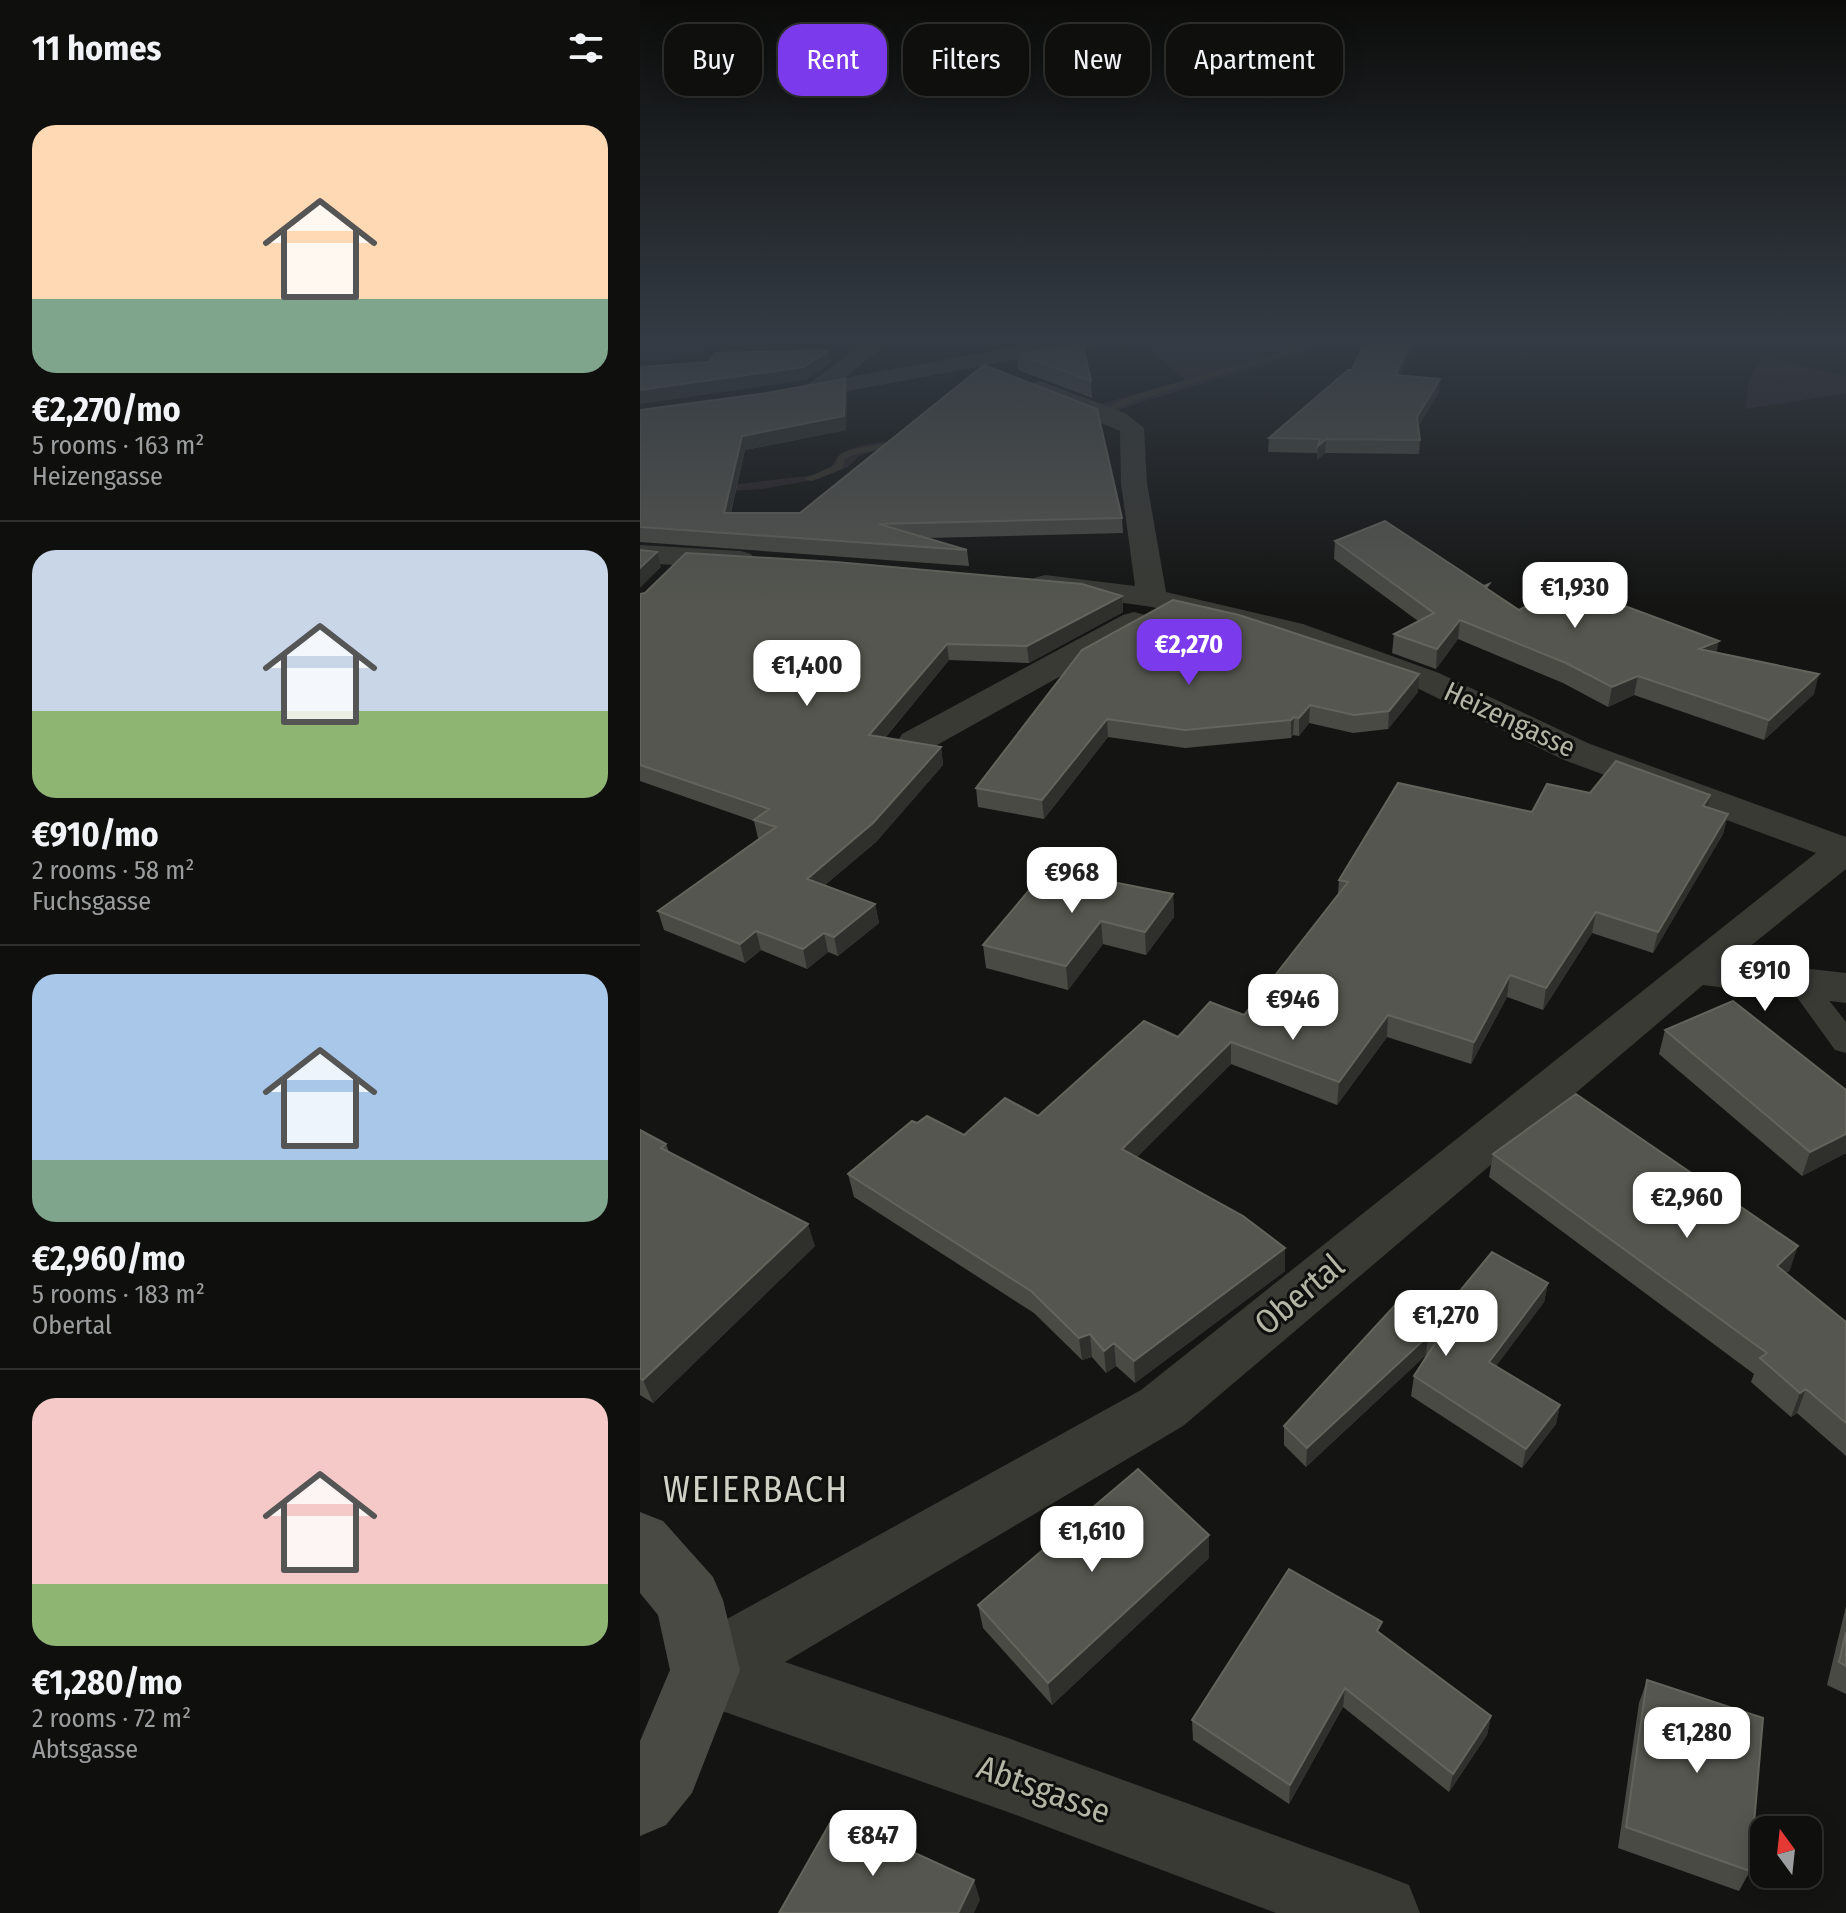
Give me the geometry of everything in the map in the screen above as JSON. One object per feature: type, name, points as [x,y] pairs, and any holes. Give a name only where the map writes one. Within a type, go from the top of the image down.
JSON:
[{"type":"street","points":[[915,742],[1162,600],[1134,483],[1132,428]]},
{"type":"street","points":[[640,554],[678,566],[778,562]]},
{"type":"street","name":"Heizengasse","points":[[1014,582],[1162,600],[1292,631],[1427,680],[1577,752],[1845,850]]},
{"type":"street","name":"Obertal","points":[[705,1670],[1162,1408],[1693,970],[1845,850]]},
{"type":"street","points":[[1693,970],[1846,988]]},
{"type":"street","points":[[640,1543],[689,1600],[705,1670],[666,1767],[640,1799]]},
{"type":"street","name":"Abtsgasse","points":[[705,1670],[1008,1775],[1381,1913]]},
{"type":"lane","points":[[1800,982],[1846,1043]]},
{"type":"shaded area","points":[[904,440],[859,456],[848,467],[818,479],[762,489],[698,493],[698,489],[815,475],[830,469],[836,460],[852,449],[872,443]]},
{"type":"building","points":[[640,428],[781,428],[742,436],[724,513],[800,513],[905,428],[1101,428],[1122,518],[879,524],[967,550],[640,527]]},
{"type":"building","points":[[1280,428],[1418,428],[1420,440],[1326,439],[1318,446],[1320,439],[1269,438]]},
{"type":"building","points":[[1385,521],[1484,586],[1489,584],[1486,588],[1519,610],[1566,584],[1719,641],[1699,649],[1819,674],[1769,720],[1638,676],[1612,687],[1566,663],[1460,620],[1437,649],[1394,634],[1434,613],[1335,541]]},
{"type":"building","points":[[640,550],[657,552],[640,568]]},
{"type":"building","points":[[686,553],[836,562],[1082,584],[1122,596],[1027,646],[947,644],[869,735],[941,747],[873,823],[807,879],[875,904],[834,937],[824,933],[803,949],[756,931],[740,944],[658,911],[776,827],[754,820],[769,809],[640,765],[640,594],[645,593]]},
{"type":"building","points":[[1173,600],[1239,615],[1419,674],[1389,711],[1354,715],[1310,705],[1299,718],[1291,720],[1185,730],[1107,719],[1042,800],[976,788],[1082,650]]},
{"type":"building","points":[[1616,761],[1710,795],[1703,806],[1728,814],[1658,932],[1596,912],[1546,988],[1510,975],[1474,1042],[1388,1015],[1339,1082],[1231,1042],[1122,1149],[1243,1216],[1285,1248],[1134,1361],[1114,1343],[1104,1351],[1090,1334],[1079,1338],[1031,1291],[848,1174],[912,1121],[917,1123],[927,1116],[964,1135],[1005,1098],[1038,1116],[1144,1021],[1178,1037],[1210,1002],[1244,1015],[1348,882],[1339,880],[1398,783],[1532,812],[1547,784],[1590,793]]},
{"type":"building","points":[[1047,869],[1173,894],[1145,932],[1101,921],[1066,966],[983,945]]},
{"type":"building","points":[[1733,1001],[1846,1090],[1846,1134],[1810,1152],[1665,1030]]},
{"type":"building","points":[[1576,1094],[1798,1246],[1777,1266],[1846,1322],[1846,1423],[1806,1389],[1800,1393],[1760,1358],[1767,1353],[1493,1154]]},
{"type":"building","points":[[640,1130],[666,1144],[661,1148],[808,1224],[643,1380],[640,1378]]},
{"type":"building","points":[[1492,1252],[1548,1283],[1489,1362],[1560,1405],[1526,1449],[1414,1376],[1436,1342],[1428,1336],[1307,1448],[1284,1426],[1397,1303],[1432,1325]]},
{"type":"building","points":[[1138,1469],[1209,1535],[1048,1683],[978,1605]]},
{"type":"building","points":[[1289,1569],[1382,1622],[1377,1631],[1491,1716],[1453,1774],[1345,1688],[1290,1785],[1192,1720]]},
{"type":"building","points":[[1846,1632],[1846,1666],[1839,1662]]},
{"type":"building","points":[[1647,1680],[1763,1718],[1755,1816],[1750,1816],[1750,1871],[1626,1827]]},
{"type":"building","points":[[834,1816],[974,1880],[958,1913],[779,1913]]},
{"type":"waterway","points":[[809,479],[839,467],[841,458],[849,453],[905,442]]},
{"type":"district","name":"WEIERBACH","points":[[756,1489]]}]
